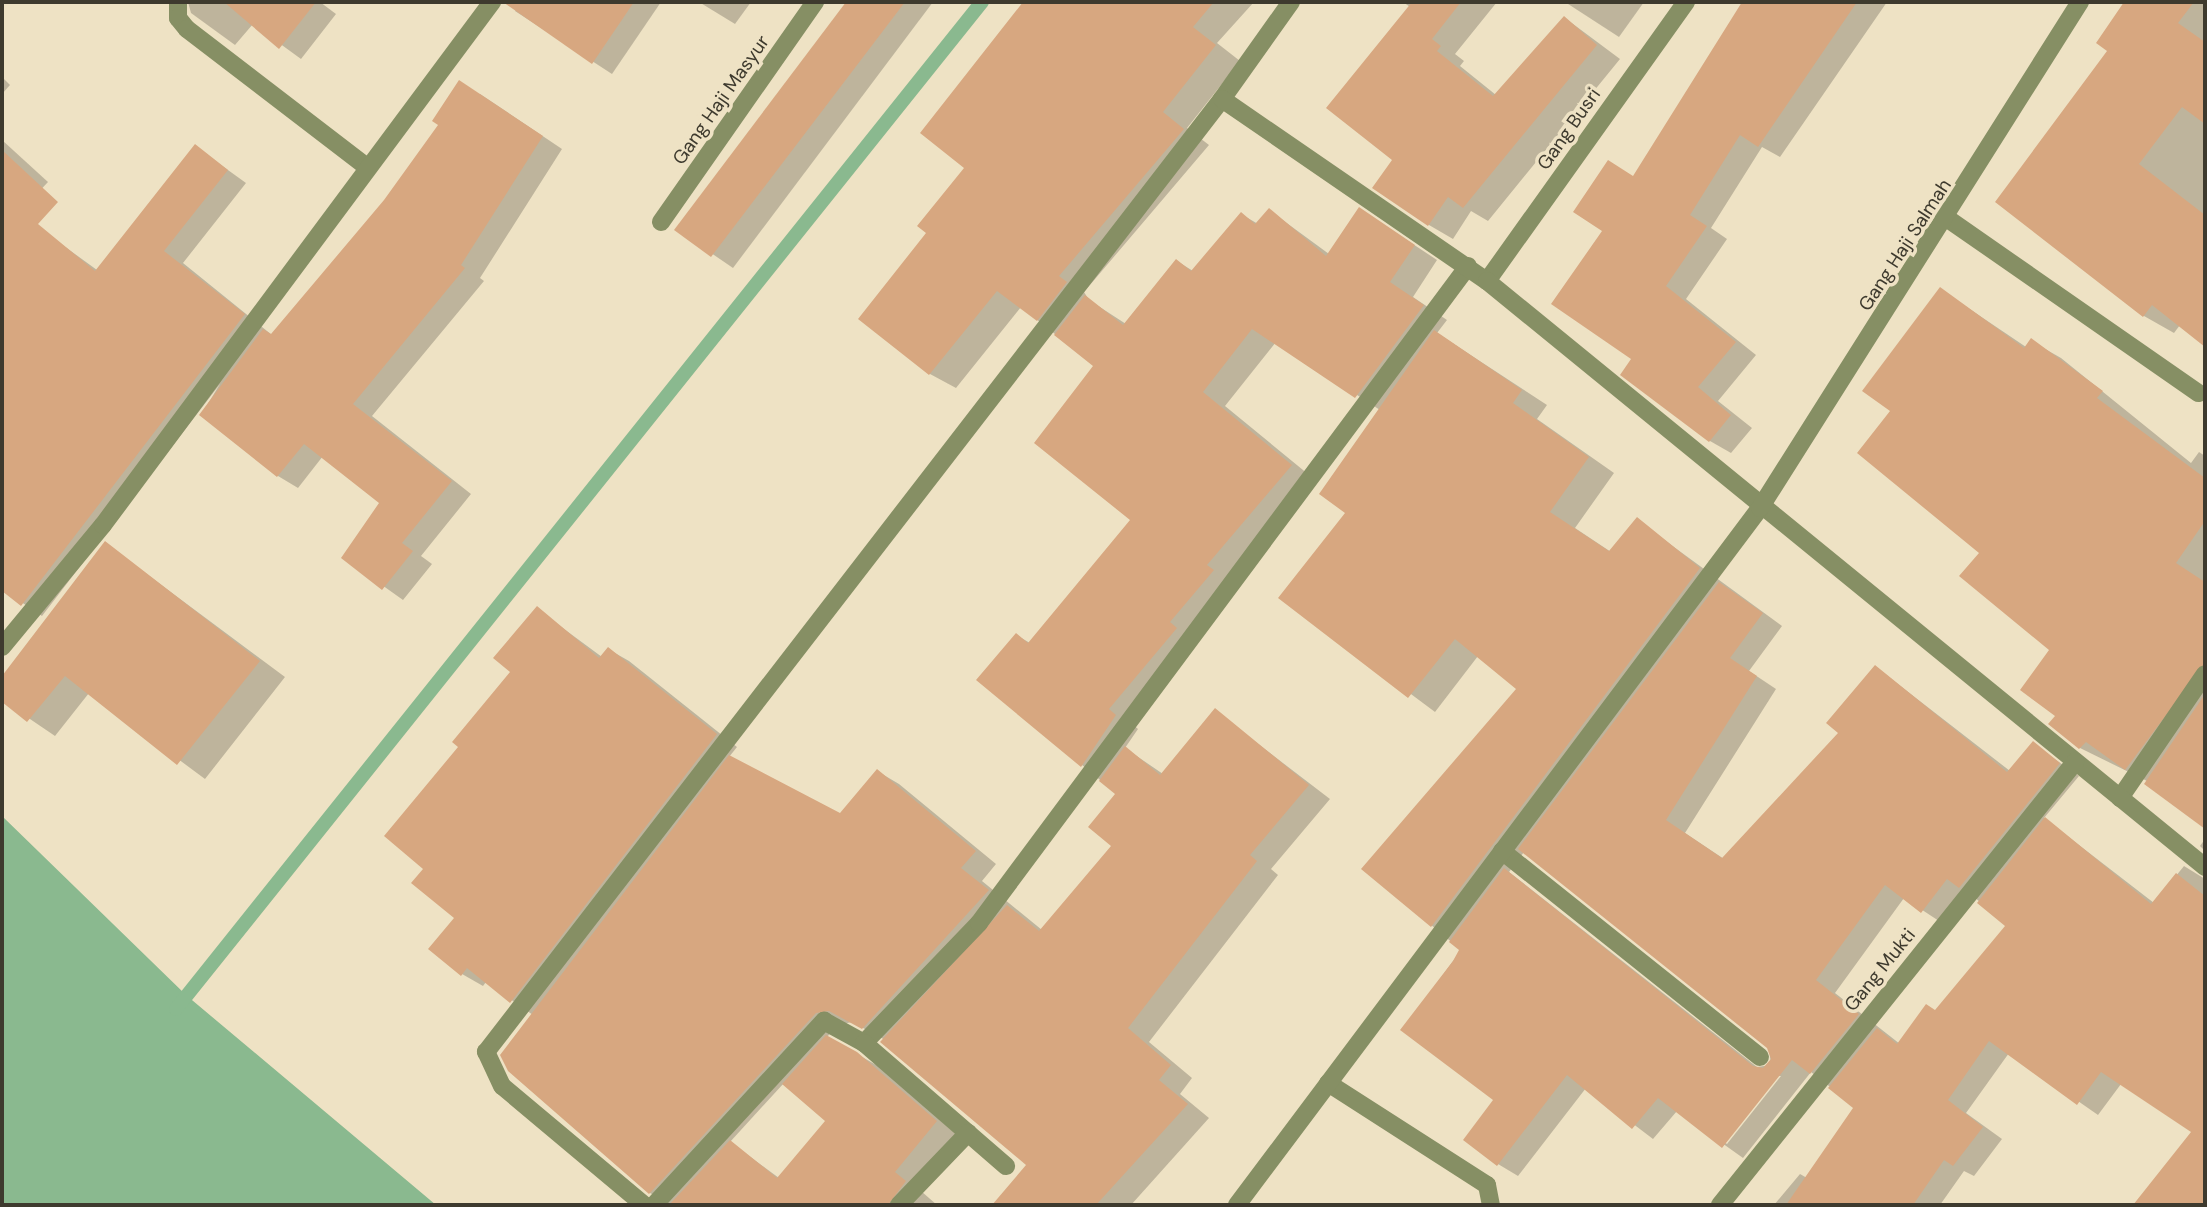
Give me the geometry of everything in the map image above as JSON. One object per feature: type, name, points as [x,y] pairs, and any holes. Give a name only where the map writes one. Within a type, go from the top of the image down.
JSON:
[{"type":"street","points":[[178,2],[178,19],[187,29],[367,167]]},
{"type":"street","points":[[3,648],[492,2]]},
{"type":"street","name":"Gang Haji Masyur","points":[[661,222],[815,2]]},
{"type":"street","points":[[644,1205],[502,1086],[486,1052],[1223,99],[1291,2]]},
{"type":"street","name":"Gang Busri","points":[[1487,281],[1686,2]]},
{"type":"street","name":"Gang Haji Salmah","points":[[1237,1205],[1760,508],[1948,219],[2080,2]]},
{"type":"street","points":[[1223,99],[1468,266],[1760,508],[2205,867]]},
{"type":"street","points":[[1948,219],[2198,393]]},
{"type":"street","points":[[864,1043],[979,923],[1468,266]]},
{"type":"street","points":[[2120,798],[2205,674]]},
{"type":"street","name":"Gang Mukti","points":[[1720,1205],[2076,762]]},
{"type":"street","points":[[1502,851],[1760,1056]]},
{"type":"street","points":[[654,1205],[811,1027],[831,1021],[864,1043],[1006,1166]]},
{"type":"street","points":[[1328,1083],[1487,1185],[1491,1205]]},
{"type":"street","points":[[899,1205],[968,1133]]},
{"type":"shaded area","points":[[2,816],[186,995],[436,1205],[2,1205]]},
{"type":"building","points":[[224,2],[316,2],[279,49]]},
{"type":"building","points":[[503,2],[634,2],[592,64]]},
{"type":"building","points":[[846,2],[905,2],[711,257],[674,230]]},
{"type":"building","points":[[1023,2],[1214,2],[1193,27],[1216,45],[1163,112],[1184,129],[1059,276],[1067,282],[1037,321],[997,291],[929,375],[858,319],[926,233],[917,226],[964,168],[920,133]]},
{"type":"building","points":[[1412,2],[1461,2],[1432,39],[1441,46],[1437,51],[1493,96],[1564,16],[1597,45],[1463,208],[1448,197],[1428,226],[1372,188],[1392,160],[1326,108]]},
{"type":"building","points":[[1742,2],[1857,2],[1758,147],[1740,135],[1690,215],[1707,226],[1666,286],[1736,342],[1698,387],[1731,415],[1709,442],[1620,375],[1631,359],[1551,304],[1602,231],[1573,212],[1608,160],[1633,176]]},
{"type":"building","points":[[2124,2],[2194,2],[2178,23],[2205,42],[2205,124],[2182,107],[2139,164],[2205,215],[2205,347],[2152,305],[2143,317],[1995,202],[2107,51],[2096,43]]},
{"type":"building","points":[[459,80],[543,136],[461,265],[465,268],[353,404],[452,481],[402,543],[413,551],[382,590],[341,558],[379,503],[304,444],[277,477],[199,415],[263,329],[271,334],[384,200],[438,125],[432,121]]},
{"type":"building","points":[[195,144],[228,170],[164,251],[245,314],[21,606],[2,591],[2,150],[58,202],[38,224],[95,271]]},
{"type":"building","points":[[1359,207],[1415,245],[1390,282],[1424,305],[1355,398],[1252,329],[1203,392],[1292,465],[1207,565],[1214,570],[1170,622],[1177,628],[1109,709],[1116,715],[1081,767],[976,680],[1016,633],[1028,643],[1130,520],[1034,443],[1093,366],[1054,335],[1085,295],[1123,325],[1176,259],[1191,271],[1241,212],[1255,224],[1269,208],[1326,256]]},
{"type":"building","points":[[1940,287],[2024,348],[2031,338],[2103,391],[2097,398],[2205,478],[2205,521],[2176,563],[2205,582],[2205,663],[2125,770],[2086,742],[2079,749],[2048,724],[2055,716],[2020,690],[2049,650],[1959,576],[1979,553],[1857,453],[1890,411],[1862,391]]},
{"type":"building","points":[[1434,330],[1522,390],[1513,403],[1589,457],[1550,512],[1609,551],[1637,517],[1700,568],[1431,927],[1361,869],[1516,689],[1455,639],[1408,698],[1278,598],[1345,513],[1319,494]]},
{"type":"building","points":[[105,541],[260,661],[177,765],[65,676],[27,722],[2,702],[2,676]]},
{"type":"building","points":[[1719,582],[1763,613],[1730,658],[1757,676],[1666,820],[1722,858],[1838,733],[1826,723],[1875,665],[2007,772],[2033,741],[2060,763],[1959,888],[1947,879],[1921,913],[1885,885],[1816,980],[1859,1014],[1810,1074],[1792,1060],[1722,1148],[1658,1098],[1632,1129],[1567,1075],[1497,1166],[1463,1140],[1493,1100],[1400,1030],[1453,961],[1459,950],[1449,942],[1504,868],[1753,1066],[1763,1068],[1771,1059],[1767,1048],[1518,849]]},
{"type":"building","points":[[537,606],[599,658],[608,647],[717,734],[510,1003],[467,968],[461,976],[428,949],[454,918],[411,883],[423,869],[384,836],[458,747],[452,742],[510,672],[493,658]]},
{"type":"building","points":[[2205,694],[2205,829],[2144,784]]},
{"type":"building","points":[[1215,708],[1309,785],[1250,855],[1257,861],[1128,1028],[1171,1065],[1159,1080],[1188,1104],[1096,1205],[992,1205],[1026,1165],[880,1042],[1007,905],[1039,931],[1111,846],[1088,827],[1115,794],[1099,781],[1125,746],[1160,775]]},
{"type":"building","points":[[729,755],[840,813],[877,769],[976,851],[961,868],[989,890],[862,1029],[829,1011],[816,1013],[649,1194],[508,1071],[500,1055]]},
{"type":"building","points":[[2045,817],[2151,904],[2176,873],[2205,896],[2205,1205],[2133,1205],[2191,1132],[2101,1072],[2077,1105],[1989,1041],[1948,1100],[1983,1127],[1953,1166],[1944,1160],[1913,1205],[1786,1205],[1853,1108],[1828,1088],[1877,1028],[1897,1044],[1926,1004],[1935,1010],[2005,926],[1977,903]]},
{"type":"building","points":[[826,1035],[857,1052],[937,1121],[895,1172],[906,1181],[888,1205],[669,1205],[730,1140],[777,1178],[825,1121],[782,1084]]},
{"type":"waterway","points":[[176,1009],[982,2]]}]
